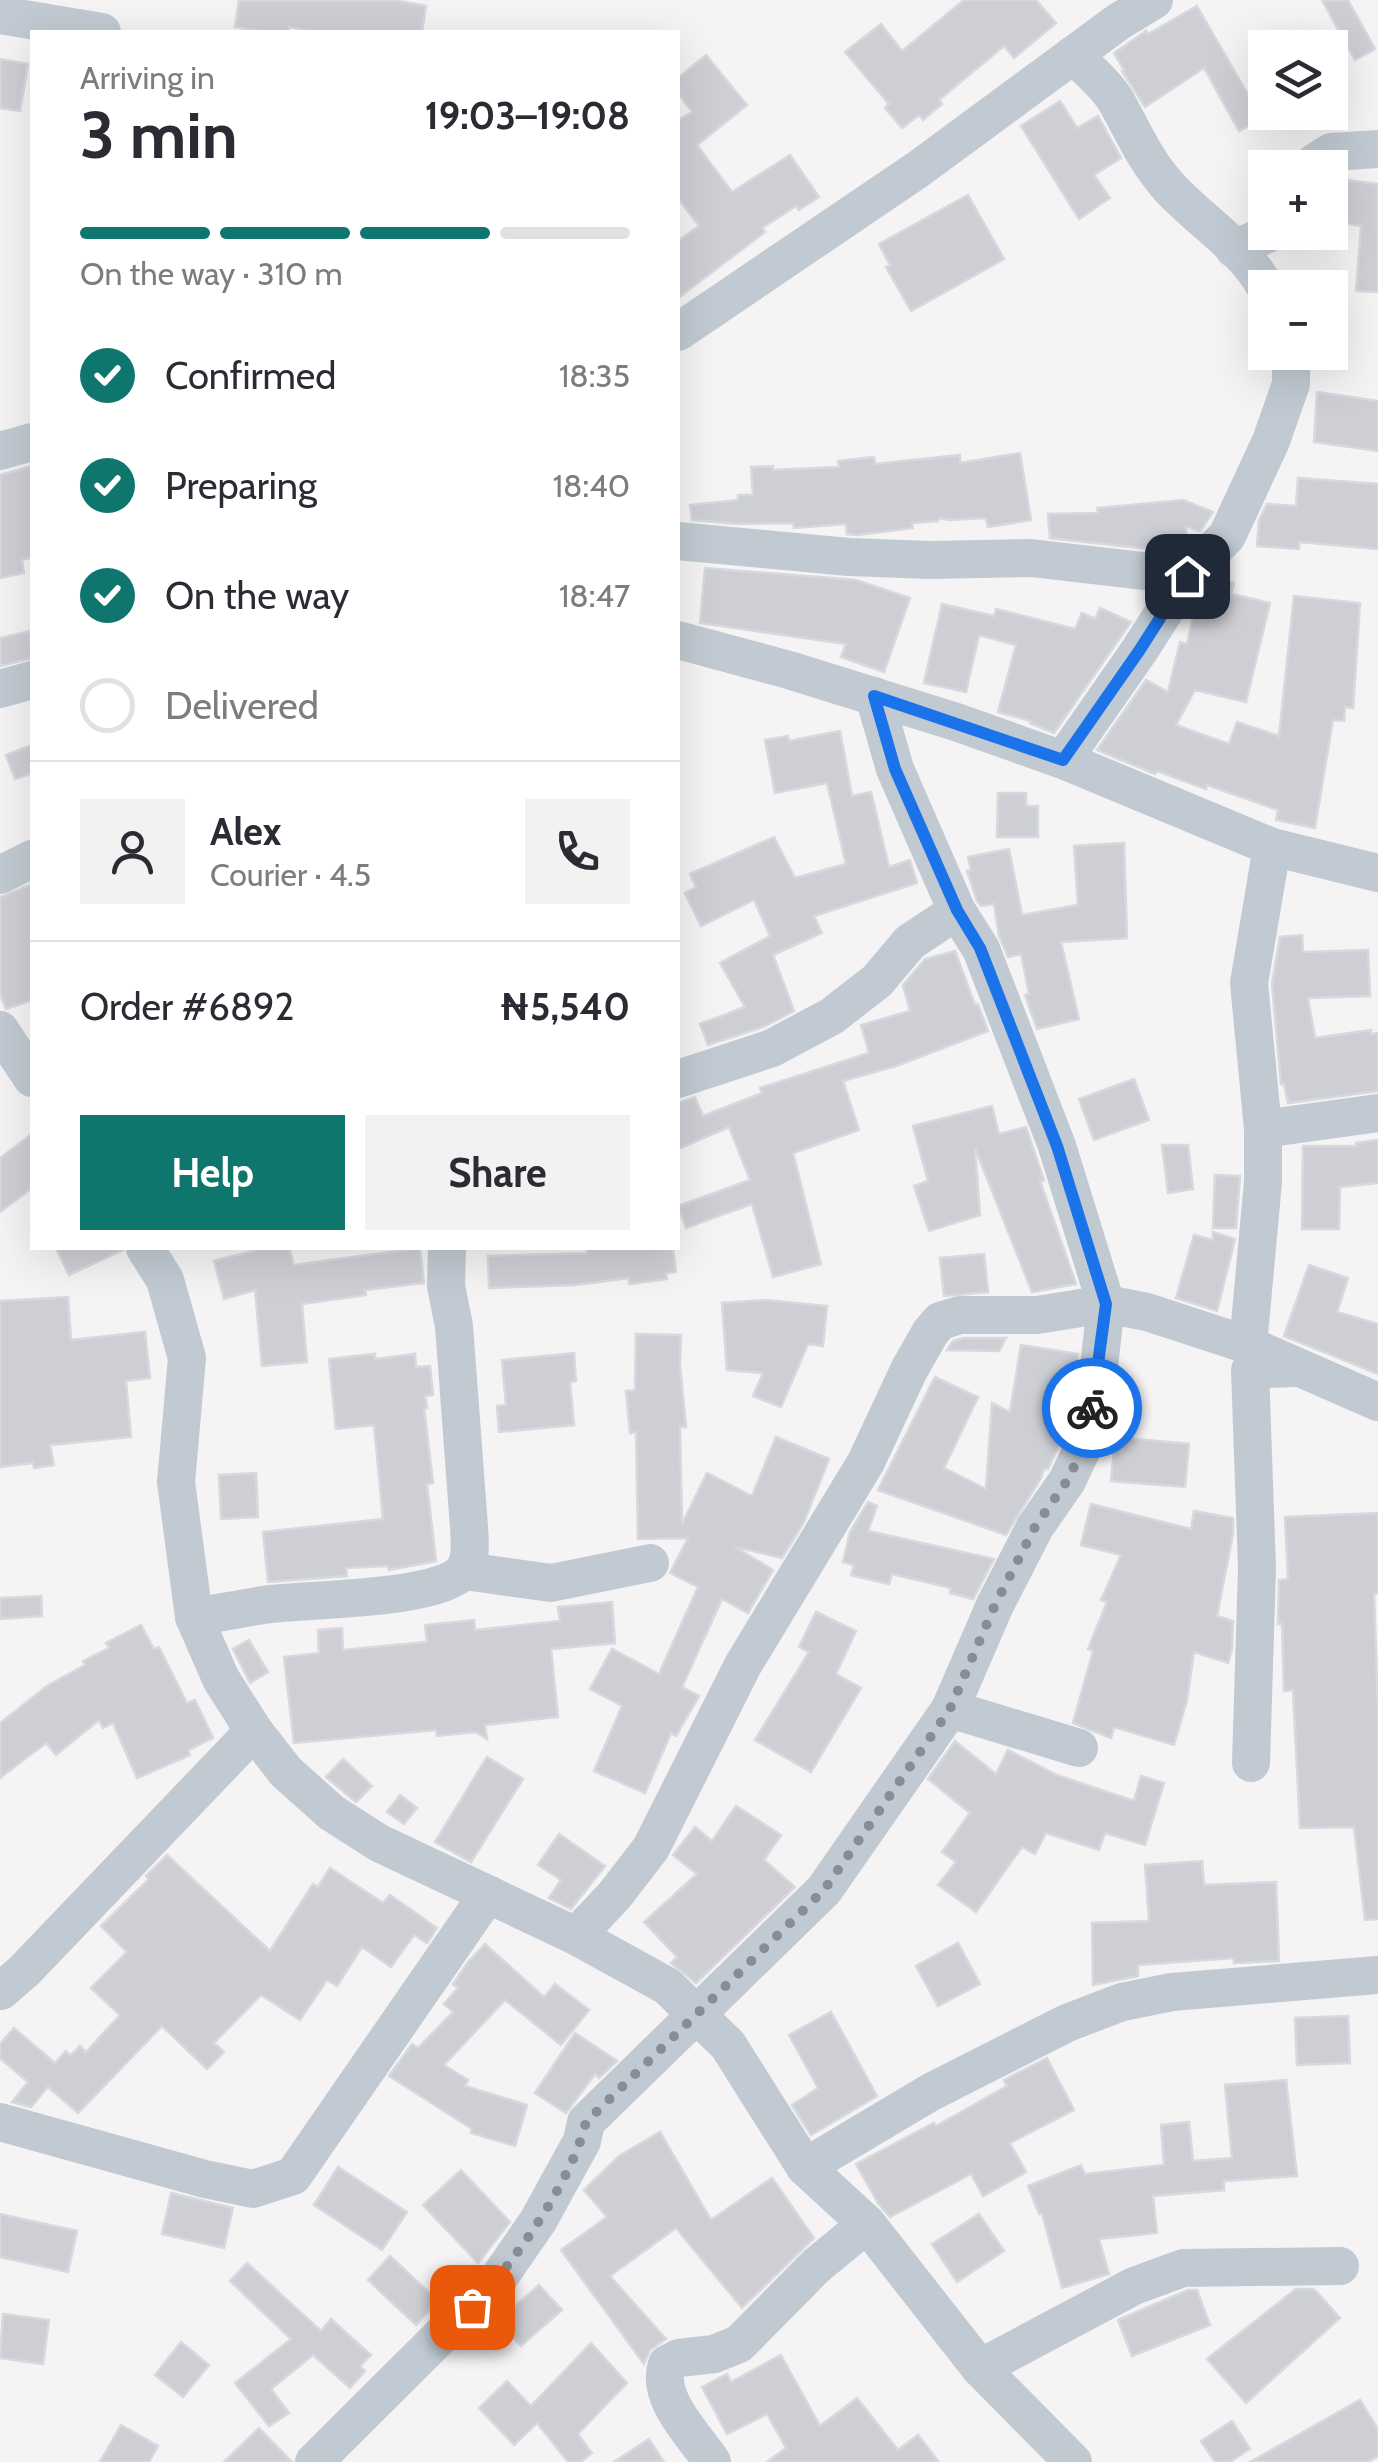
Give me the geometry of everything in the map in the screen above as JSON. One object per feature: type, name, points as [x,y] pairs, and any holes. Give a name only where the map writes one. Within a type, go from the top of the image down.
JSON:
[{"type":"street","points":[[680,331],[917,170],[1154,0]]},
{"type":"street","points":[[0,15],[83,20]]},
{"type":"street","points":[[1073,55],[1114,98],[1132,138],[1168,186],[1254,270]]},
{"type":"street","points":[[1348,151],[1378,149]]},
{"type":"street","points":[[1234,249],[1248,243]]},
{"type":"street","points":[[1063,760],[1187,576],[1228,536],[1271,441],[1291,370]]},
{"type":"street","points":[[0,451],[30,443]]},
{"type":"street","points":[[680,541],[865,558],[1031,558],[1187,576]]},
{"type":"street","points":[[680,641],[874,696],[1063,760],[1272,847],[1378,873]]},
{"type":"street","points":[[0,690],[30,681]]},
{"type":"street","points":[[314,2462],[498,2280],[538,2221],[582,2141],[586,2122],[824,1890],[950,1709],[995,1605],[1035,1527],[1067,1481],[1084,1446],[1098,1376],[1106,1304],[1057,1146],[980,948],[957,910],[895,769],[874,696]]},
{"type":"street","points":[[1248,1345],[1263,1129],[1249,983],[1272,847]]},
{"type":"street","points":[[0,875],[30,860]]},
{"type":"street","points":[[680,1078],[772,1048],[832,1016],[876,981],[910,942],[957,910]]},
{"type":"street","points":[[0,1030],[30,1075]]},
{"type":"street","points":[[1263,1129],[1378,1113]]},
{"type":"street","points":[[145,1250],[165,1280],[187,1358],[176,1482],[194,1618],[221,1680],[254,1731],[286,1772],[332,1813],[380,1843],[576,1936],[667,1986],[728,2046],[805,2166],[867,2224],[980,2368],[1074,2462]]},
{"type":"street","points":[[194,1618],[265,1605],[414,1591],[450,1582],[464,1570],[470,1555],[470,1527],[454,1326],[446,1286],[447,1250]]},
{"type":"street","points":[[576,1936],[651,1848],[743,1666],[866,1462],[930,1333],[940,1321],[960,1315],[1038,1315],[1106,1304],[1147,1312],[1248,1345],[1378,1402]]},
{"type":"street","points":[[1251,1763],[1257,1568],[1250,1370],[1301,1368]]},
{"type":"street","points":[[464,1570],[551,1583],[650,1563]]},
{"type":"street","points":[[950,1709],[1079,1748]]},
{"type":"street","points":[[1,1991],[254,1731]]},
{"type":"street","points":[[0,2122],[253,2189],[293,2176],[488,1894]]},
{"type":"street","points":[[805,2166],[931,2092],[1067,2023],[1122,2002],[1172,1992],[1378,1975]]},
{"type":"street","points":[[712,2462],[670,2402],[663,2374],[667,2364],[740,2344],[816,2266],[867,2224]]},
{"type":"street","points":[[980,2368],[1134,2286],[1183,2268],[1340,2266]]},
{"type":"building","points":[[239,0],[394,0],[426,6],[422,30],[235,27]]},
{"type":"building","points":[[964,0],[1036,0],[1056,23],[1014,58],[1004,46],[939,100],[942,104],[923,120],[919,115],[902,128],[885,108],[889,104],[845,52],[881,24],[902,51]]},
{"type":"building","points":[[1322,0],[1348,0],[1375,49],[1355,60],[1348,47],[1348,30],[1338,30]]},
{"type":"building","points":[[1197,6],[1248,95],[1248,126],[1239,131],[1204,68],[1145,107],[1114,53],[1146,31],[1148,34]]},
{"type":"building","points":[[706,55],[747,105],[697,145],[732,192],[790,155],[819,197],[799,210],[796,206],[762,228],[765,232],[680,296],[680,240],[699,226],[680,201],[680,119],[692,112],[680,96],[680,76]]},
{"type":"building","points":[[0,59],[28,64],[20,111],[0,108]]},
{"type":"building","points":[[1060,101],[1077,128],[1098,116],[1121,158],[1094,175],[1110,198],[1079,219],[1021,126]]},
{"type":"building","points":[[1348,180],[1378,184],[1378,292],[1356,291],[1361,226],[1348,224]]},
{"type":"building","points":[[968,195],[1004,259],[911,311],[886,267],[890,265],[879,244]]},
{"type":"building","points":[[1317,392],[1378,401],[1378,451],[1314,442]]},
{"type":"building","points":[[1020,453],[1031,520],[988,527],[986,518],[939,518],[912,523],[913,528],[857,535],[847,534],[846,524],[794,528],[793,523],[692,520],[690,505],[753,495],[751,467],[839,467],[838,461],[874,457],[875,464],[960,455],[960,463]]},
{"type":"building","points":[[30,467],[30,558],[22,560],[24,573],[0,578],[0,475]]},
{"type":"building","points":[[1298,478],[1378,484],[1378,549],[1299,542],[1299,549],[1257,546],[1259,520],[1267,504],[1296,506]]},
{"type":"building","points":[[1183,500],[1213,512],[1200,531],[1186,526],[1187,544],[1139,548],[1050,538],[1048,514],[1098,513],[1097,508]]},
{"type":"building","points":[[705,568],[856,580],[910,598],[884,672],[841,657],[846,644],[700,623]]},
{"type":"building","points":[[1216,579],[1234,583],[1231,594],[1270,603],[1246,702],[1195,690],[1176,725],[1229,744],[1237,722],[1279,736],[1294,596],[1360,603],[1353,708],[1345,707],[1344,721],[1333,720],[1315,828],[1276,820],[1278,810],[1207,785],[1206,789],[1157,771],[1155,774],[1097,750],[1146,680],[1168,692],[1180,642],[1187,644],[1196,604]]},
{"type":"building","points":[[942,604],[994,616],[996,609],[1075,629],[1082,613],[1095,619],[1100,608],[1131,622],[1054,733],[1031,721],[998,712],[1016,645],[979,635],[966,692],[924,683]]},
{"type":"building","points":[[30,631],[30,658],[0,666],[0,638]]},
{"type":"building","points":[[840,731],[852,796],[871,792],[889,867],[910,860],[917,883],[814,916],[822,933],[773,955],[794,1011],[763,1027],[708,1045],[700,1024],[745,1007],[720,963],[770,936],[754,900],[701,926],[685,893],[696,887],[690,874],[774,837],[795,878],[846,864],[827,783],[775,793],[765,740],[788,736],[789,741]]},
{"type":"building","points":[[30,746],[30,774],[15,779],[6,755]]},
{"type":"building","points":[[998,793],[1026,793],[1026,806],[1038,806],[1038,837],[997,837]]},
{"type":"building","points":[[1124,843],[1127,938],[1061,942],[1079,1019],[1037,1029],[1025,995],[1029,994],[1021,954],[1008,957],[999,936],[994,904],[981,906],[977,901],[967,871],[971,870],[968,857],[1009,849],[1022,915],[1078,905],[1074,846]]},
{"type":"building","points":[[30,885],[30,1001],[6,1009],[0,994],[0,897]]},
{"type":"building","points":[[1302,935],[1303,952],[1368,950],[1370,996],[1308,998],[1315,1038],[1371,1030],[1371,1034],[1378,1033],[1378,1091],[1288,1103],[1281,1084],[1272,984],[1280,937]]},
{"type":"building","points":[[955,951],[988,1031],[896,1066],[843,1081],[859,1130],[793,1153],[821,1264],[773,1277],[752,1204],[686,1228],[680,1205],[750,1180],[729,1127],[680,1148],[680,1102],[695,1097],[703,1116],[762,1093],[760,1088],[869,1053],[861,1025],[910,1011],[903,985],[925,959]]},
{"type":"building","points":[[1134,1079],[1149,1120],[1094,1140],[1079,1099]]},
{"type":"building","points":[[992,1106],[999,1134],[1026,1127],[1044,1180],[1040,1181],[1076,1284],[1032,1292],[975,1148],[980,1215],[929,1231],[914,1186],[928,1181],[913,1126]]},
{"type":"building","points":[[30,1136],[30,1190],[0,1212],[0,1158]]},
{"type":"building","points":[[1378,1140],[1378,1183],[1340,1187],[1339,1229],[1302,1229],[1303,1146],[1357,1146],[1356,1143]]},
{"type":"building","points":[[1162,1145],[1188,1145],[1193,1189],[1168,1193]]},
{"type":"building","points":[[1215,1175],[1240,1176],[1236,1228],[1213,1228]]},
{"type":"building","points":[[1213,1232],[1235,1239],[1217,1311],[1176,1298],[1194,1235],[1213,1240]]},
{"type":"building","points":[[57,1250],[123,1250],[69,1275]]},
{"type":"building","points":[[257,1250],[290,1250],[294,1265],[420,1250],[424,1283],[365,1290],[366,1295],[302,1304],[307,1362],[262,1366],[255,1290],[224,1299],[214,1261]]},
{"type":"building","points":[[586,1250],[673,1250],[676,1272],[666,1273],[667,1279],[629,1284],[629,1278],[575,1285],[489,1288],[488,1256],[587,1253]]},
{"type":"building","points":[[984,1254],[988,1292],[944,1296],[940,1258]]},
{"type":"building","points":[[1309,1265],[1348,1278],[1337,1312],[1378,1324],[1378,1374],[1284,1336]]},
{"type":"building","points":[[68,1297],[71,1340],[145,1332],[150,1378],[126,1381],[131,1437],[50,1445],[54,1465],[0,1467],[0,1301]]},
{"type":"building","points":[[766,1300],[827,1306],[823,1346],[808,1344],[781,1407],[753,1396],[763,1373],[727,1370],[722,1303]]},
{"type":"building","points":[[636,1334],[681,1335],[686,1427],[680,1427],[682,1524],[707,1473],[752,1496],[776,1437],[829,1459],[804,1522],[782,1558],[735,1547],[773,1570],[748,1613],[722,1599],[682,1687],[699,1696],[676,1736],[671,1733],[645,1793],[594,1771],[622,1706],[590,1689],[612,1649],[659,1674],[698,1587],[670,1573],[688,1538],[638,1539],[636,1432],[630,1433],[626,1391],[635,1390]]},
{"type":"building","points":[[1006,1338],[999,1351],[947,1350],[953,1341]]},
{"type":"building","points":[[1021,1345],[1078,1354],[1062,1438],[1048,1469],[1044,1469],[1006,1535],[878,1490],[935,1377],[978,1397],[944,1468],[986,1489],[992,1403],[1010,1412]]},
{"type":"building","points":[[574,1353],[576,1381],[570,1382],[574,1425],[499,1432],[497,1406],[506,1405],[502,1360]]},
{"type":"building","points":[[375,1354],[375,1359],[415,1354],[416,1367],[430,1366],[433,1395],[425,1396],[424,1408],[433,1483],[427,1484],[436,1561],[389,1570],[388,1566],[346,1568],[347,1576],[268,1582],[263,1532],[383,1519],[374,1425],[336,1429],[329,1359]]},
{"type":"building","points":[[1115,1437],[1189,1444],[1185,1487],[1111,1481]]},
{"type":"building","points":[[256,1473],[258,1517],[221,1519],[219,1475]]},
{"type":"building","points":[[868,1502],[877,1506],[868,1531],[994,1559],[973,1599],[950,1593],[951,1588],[892,1574],[889,1584],[851,1575],[854,1565],[843,1562],[850,1532]]},
{"type":"building","points":[[1091,1504],[1191,1529],[1194,1511],[1233,1518],[1217,1616],[1233,1621],[1232,1649],[1228,1663],[1194,1652],[1187,1700],[1174,1745],[1114,1727],[1111,1738],[1073,1723],[1093,1651],[1088,1649],[1107,1602],[1101,1600],[1121,1555],[1081,1545]]},
{"type":"building","points":[[1378,1513],[1378,1593],[1374,1594],[1378,1919],[1365,1920],[1354,1827],[1300,1828],[1293,1690],[1284,1691],[1282,1624],[1278,1624],[1279,1580],[1288,1579],[1285,1517]]},
{"type":"building","points":[[41,1596],[42,1616],[0,1619],[0,1598]]},
{"type":"building","points":[[612,1602],[615,1643],[551,1649],[558,1717],[485,1725],[487,1739],[476,1732],[437,1736],[436,1730],[294,1743],[284,1657],[319,1653],[318,1630],[342,1628],[343,1650],[427,1642],[425,1625],[474,1620],[475,1630],[560,1621],[558,1607]]},
{"type":"building","points":[[816,1612],[856,1631],[836,1674],[861,1688],[811,1772],[755,1740],[809,1652],[799,1647]]},
{"type":"building","points":[[141,1625],[154,1649],[159,1647],[187,1703],[195,1700],[213,1738],[188,1750],[190,1755],[137,1778],[113,1723],[103,1728],[99,1720],[56,1755],[46,1743],[0,1778],[0,1723],[47,1686],[85,1665],[83,1661],[109,1648],[106,1643]]},
{"type":"building","points":[[249,1640],[268,1672],[250,1683],[233,1649]]},
{"type":"building","points":[[955,1741],[996,1774],[1008,1750],[1057,1775],[1134,1801],[1141,1776],[1164,1783],[1145,1845],[1105,1833],[1099,1850],[1046,1833],[1035,1854],[1022,1847],[976,1912],[938,1885],[956,1862],[942,1852],[970,1813],[928,1779]]},
{"type":"building","points":[[487,1757],[523,1779],[471,1862],[435,1842]]},
{"type":"building","points":[[343,1759],[372,1786],[356,1802],[326,1777]]},
{"type":"building","points":[[400,1795],[417,1808],[404,1824],[387,1812]]},
{"type":"building","points":[[736,1806],[781,1835],[764,1860],[795,1887],[696,1983],[671,1963],[677,1957],[644,1922],[697,1874],[673,1855],[695,1827],[712,1841]]},
{"type":"building","points":[[559,1834],[605,1866],[571,1909],[549,1898],[561,1880],[538,1865]]},
{"type":"building","points":[[167,1855],[270,1951],[313,1884],[318,1887],[330,1868],[383,1903],[390,1895],[437,1928],[427,1943],[414,1935],[391,1967],[362,1947],[337,1986],[327,1980],[300,2020],[261,1995],[214,2043],[224,2052],[207,2069],[162,2026],[78,2113],[48,2087],[31,2107],[12,2102],[28,2082],[0,2058],[0,2044],[14,2028],[55,2063],[66,2051],[70,2056],[80,2046],[86,2052],[120,2015],[91,1988],[127,1952],[101,1926],[149,1879],[146,1876]]},
{"type":"building","points":[[1202,1861],[1204,1885],[1276,1882],[1279,1961],[1234,1963],[1234,1958],[1138,1965],[1138,1976],[1093,1985],[1092,1923],[1149,1921],[1145,1865]]},
{"type":"building","points":[[958,1943],[980,1984],[938,2006],[916,1966]]},
{"type":"building","points":[[485,1944],[544,1997],[555,1984],[589,2010],[561,2045],[505,2000],[444,2065],[468,2080],[465,2086],[527,2105],[515,2146],[471,2133],[472,2129],[389,2076],[412,2044],[418,2048],[453,2012],[444,2004],[458,1988],[453,1984]]},
{"type":"building","points":[[831,2012],[877,2096],[811,2135],[792,2105],[818,2088],[789,2035]]},
{"type":"building","points":[[1348,2016],[1350,2063],[1297,2065],[1295,2018]]},
{"type":"building","points":[[575,2033],[617,2061],[599,2078],[595,2074],[566,2113],[535,2093]]},
{"type":"building","points":[[1047,2058],[1074,2110],[1010,2143],[1026,2172],[983,2196],[971,2174],[890,2217],[856,2164],[934,2123],[936,2126],[1007,2086],[1004,2080]]},
{"type":"building","points":[[1286,2080],[1297,2176],[1224,2181],[1224,2190],[1153,2196],[1157,2233],[1099,2239],[1109,2274],[1062,2288],[1042,2213],[1039,2214],[1028,2186],[1081,2165],[1085,2174],[1164,2165],[1161,2125],[1189,2122],[1193,2161],[1232,2158],[1225,2085]]},
{"type":"building","points":[[660,2132],[711,2220],[772,2178],[814,2238],[742,2308],[676,2228],[610,2276],[666,2339],[650,2350],[644,2364],[561,2250],[607,2217],[584,2190],[619,2156]]},
{"type":"building","points":[[338,2167],[407,2212],[382,2250],[314,2205]]},
{"type":"building","points":[[461,2170],[510,2222],[478,2263],[423,2205]]},
{"type":"building","points":[[171,2193],[233,2208],[224,2248],[162,2234]]},
{"type":"building","points":[[0,2214],[77,2231],[68,2272],[0,2257]]},
{"type":"building","points":[[979,2214],[1004,2251],[957,2282],[932,2244]]},
{"type":"building","points":[[390,2256],[438,2301],[416,2325],[368,2280]]},
{"type":"building","points":[[247,2263],[321,2331],[331,2319],[371,2355],[360,2366],[365,2371],[350,2388],[313,2355],[271,2389],[289,2413],[269,2426],[235,2383],[291,2339],[230,2281]]},
{"type":"building","points":[[539,2285],[562,2310],[521,2346],[498,2321]]},
{"type":"building","points":[[1296,2289],[1314,2289],[1340,2318],[1246,2403],[1207,2359]]},
{"type":"building","points":[[1188,2290],[1197,2290],[1210,2325],[1132,2356],[1118,2320]]},
{"type":"building","points":[[3,2314],[49,2320],[43,2364],[0,2358]]},
{"type":"building","points":[[181,2342],[209,2365],[183,2397],[155,2375]]},
{"type":"building","points":[[591,2343],[627,2383],[578,2434],[592,2453],[581,2462],[568,2462],[537,2423],[514,2445],[479,2408],[507,2381],[531,2406]]},
{"type":"building","points":[[781,2355],[820,2426],[857,2398],[898,2450],[918,2435],[939,2462],[767,2462],[786,2448],[767,2414],[727,2434],[702,2387],[727,2374],[731,2382]]},
{"type":"building","points":[[1360,2400],[1378,2429],[1378,2456],[1368,2462],[1250,2462]]},
{"type":"building","points":[[1232,2421],[1250,2449],[1230,2462],[1215,2462],[1201,2441]]},
{"type":"building","points":[[121,2425],[158,2446],[149,2462],[100,2462]]},
{"type":"building","points":[[259,2428],[292,2462],[224,2462]]},
{"type":"building","points":[[649,2439],[664,2462],[614,2462]]},
{"type":"way so far","points":[[472,2307],[498,2280],[538,2221],[582,2141],[586,2122],[824,1890],[950,1709],[995,1605],[1035,1527],[1067,1481],[1084,1446],[1092,1408]]},
{"type":"route","points":[[1092,1408],[1106,1304],[1057,1146],[980,948],[957,910],[895,769],[874,696],[1063,760],[1187,576]]}]
